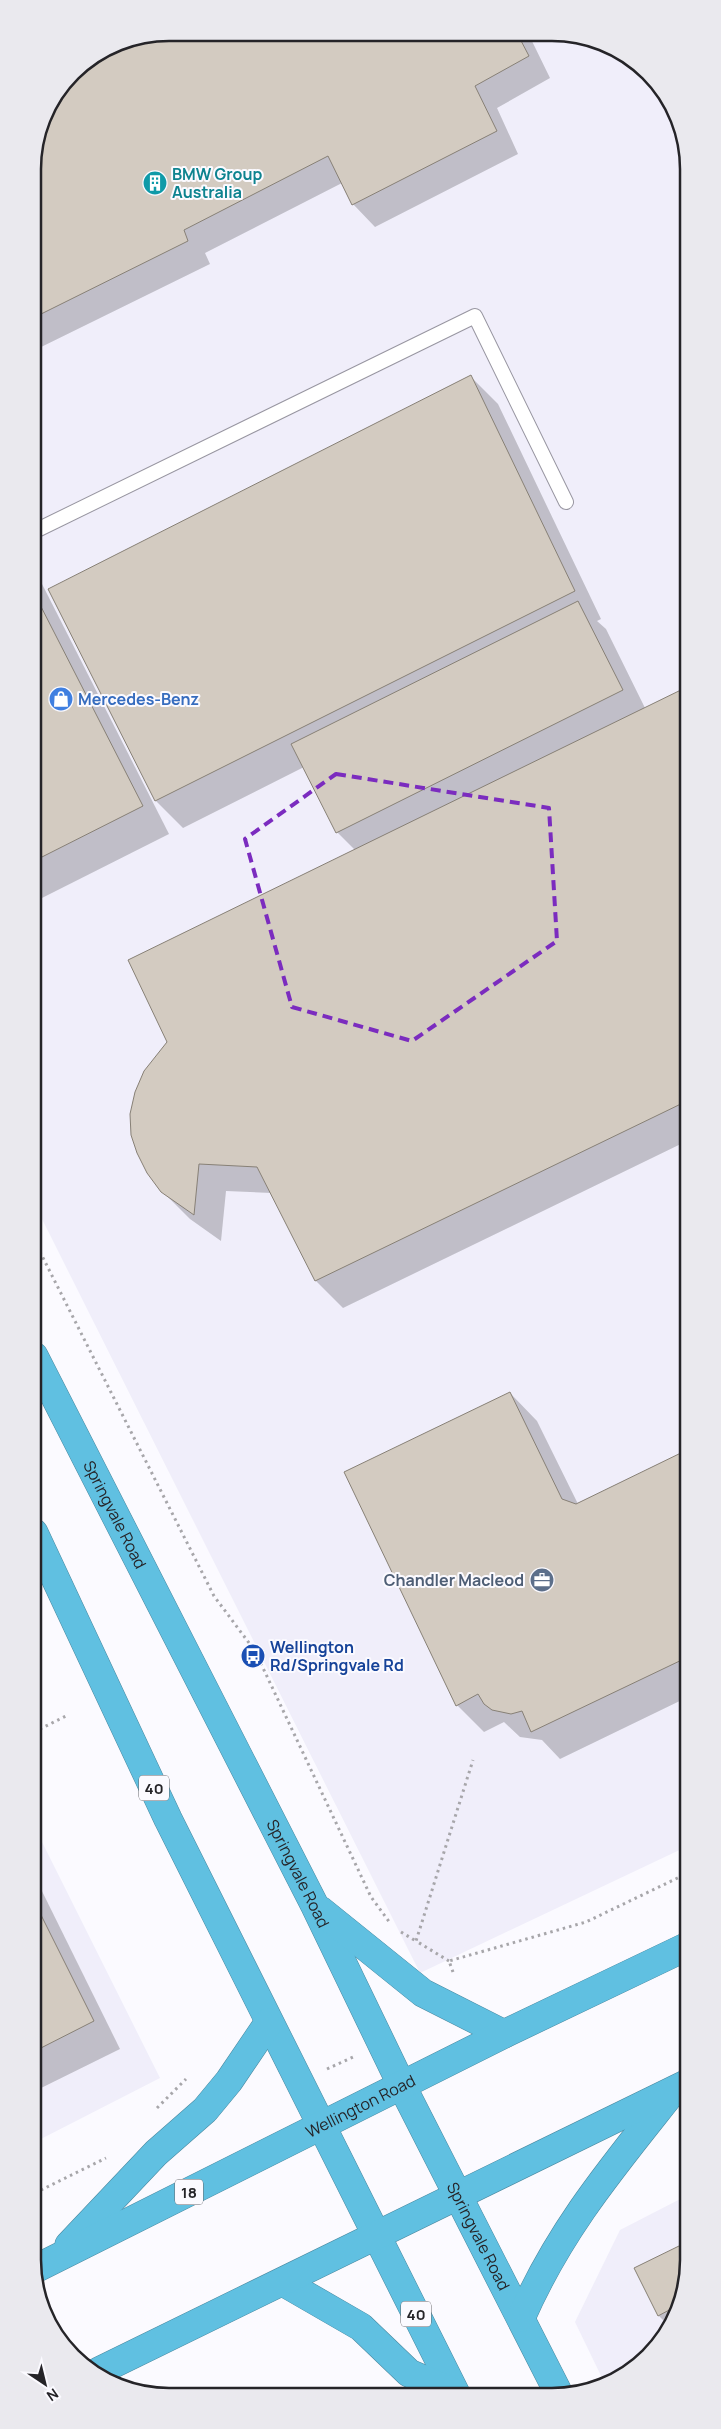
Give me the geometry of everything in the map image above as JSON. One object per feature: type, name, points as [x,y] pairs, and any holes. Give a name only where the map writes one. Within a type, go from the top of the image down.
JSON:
[{"type":"highway","name":"Springvale Road","points":[[41,1371],[315,1906],[402,2086],[557,2387]]},
{"type":"highway","name":"40","points":[[41,1549],[168,1819],[453,2388]]},
{"type":"highway","points":[[315,1906],[423,1993],[504,2034]]},
{"type":"highway","name":"Wellington Road","points":[[45,2264],[504,2034],[679,1950]]},
{"type":"highway","points":[[45,2264],[156,2153],[204,2110],[230,2081],[269,2022]]},
{"type":"highway","points":[[103,2369],[679,2087]]},
{"type":"highway","points":[[521,2318],[556,2247],[592,2192],[679,2088]]},
{"type":"highway","points":[[283,2282],[360,2327],[409,2374],[444,2388]]},
{"type":"lane","points":[[42,528],[475,316],[566,502]]},
{"type":"path","points":[[41,1255],[214,1596],[255,1652],[371,1897],[392,1927],[449,1962]]},
{"type":"path","points":[[41,1728],[68,1715]]},
{"type":"path","points":[[416,1941],[473,1760]]},
{"type":"highlighted area","points":[[336,774],[549,808],[557,941],[412,1041],[292,1007],[245,839]]},
{"type":"shaded area","points":[[552,41],[577,44],[601,51],[616,58],[642,79],[653,91],[667,112],[677,144],[680,169],[679,1850],[420,1973],[41,1218],[42,152],[51,120],[58,105],[79,79],[91,68],[112,54],[144,44],[161,42]]},
{"type":"shaded area","points":[[41,1840],[160,2078],[41,2139]]},
{"type":"shaded area","points":[[679,2200],[679,2268],[677,2285],[667,2317],[648,2344],[636,2356],[616,2371],[602,2378],[575,2322],[620,2230]]},
{"type":"building","name":"BMW Group Australia","points":[[521,41],[529,56],[475,86],[497,131],[352,205],[328,156],[184,230],[188,241],[42,314],[42,152],[46,136],[58,105],[68,91],[91,68],[112,54],[144,44],[161,42]]},
{"type":"building","points":[[471,375],[575,591],[155,801],[48,589]]},
{"type":"building","points":[[578,601],[623,690],[336,833],[291,744]]},
{"type":"building","name":"Mercedes-Benz","points":[[42,608],[143,806],[42,857]]},
{"type":"building","points":[[680,691],[680,1105],[315,1281],[257,1167],[199,1164],[194,1215],[161,1192],[147,1173],[131,1135],[130,1114],[135,1092],[144,1071],[167,1042],[128,960]]},
{"type":"building","name":"Chandler Macleod","points":[[510,1392],[562,1499],[576,1504],[679,1454],[679,1661],[531,1732],[522,1711],[511,1714],[492,1710],[484,1704],[478,1694],[456,1706],[344,1472]]},
{"type":"building","points":[[41,1915],[94,2021],[41,2048]]},
{"type":"building","points":[[679,2246],[677,2285],[670,2310],[658,2316],[634,2268]]},
{"type":"place","name":"BMW Group Australia","points":[[155,183]]},
{"type":"place","name":"Mercedes-Benz","points":[[61,699]]},
{"type":"place","name":"Chandler Macleod","points":[[542,1580]]},
{"type":"place","name":"Wellington Rd/Springvale Rd","points":[[253,1656]]}]
